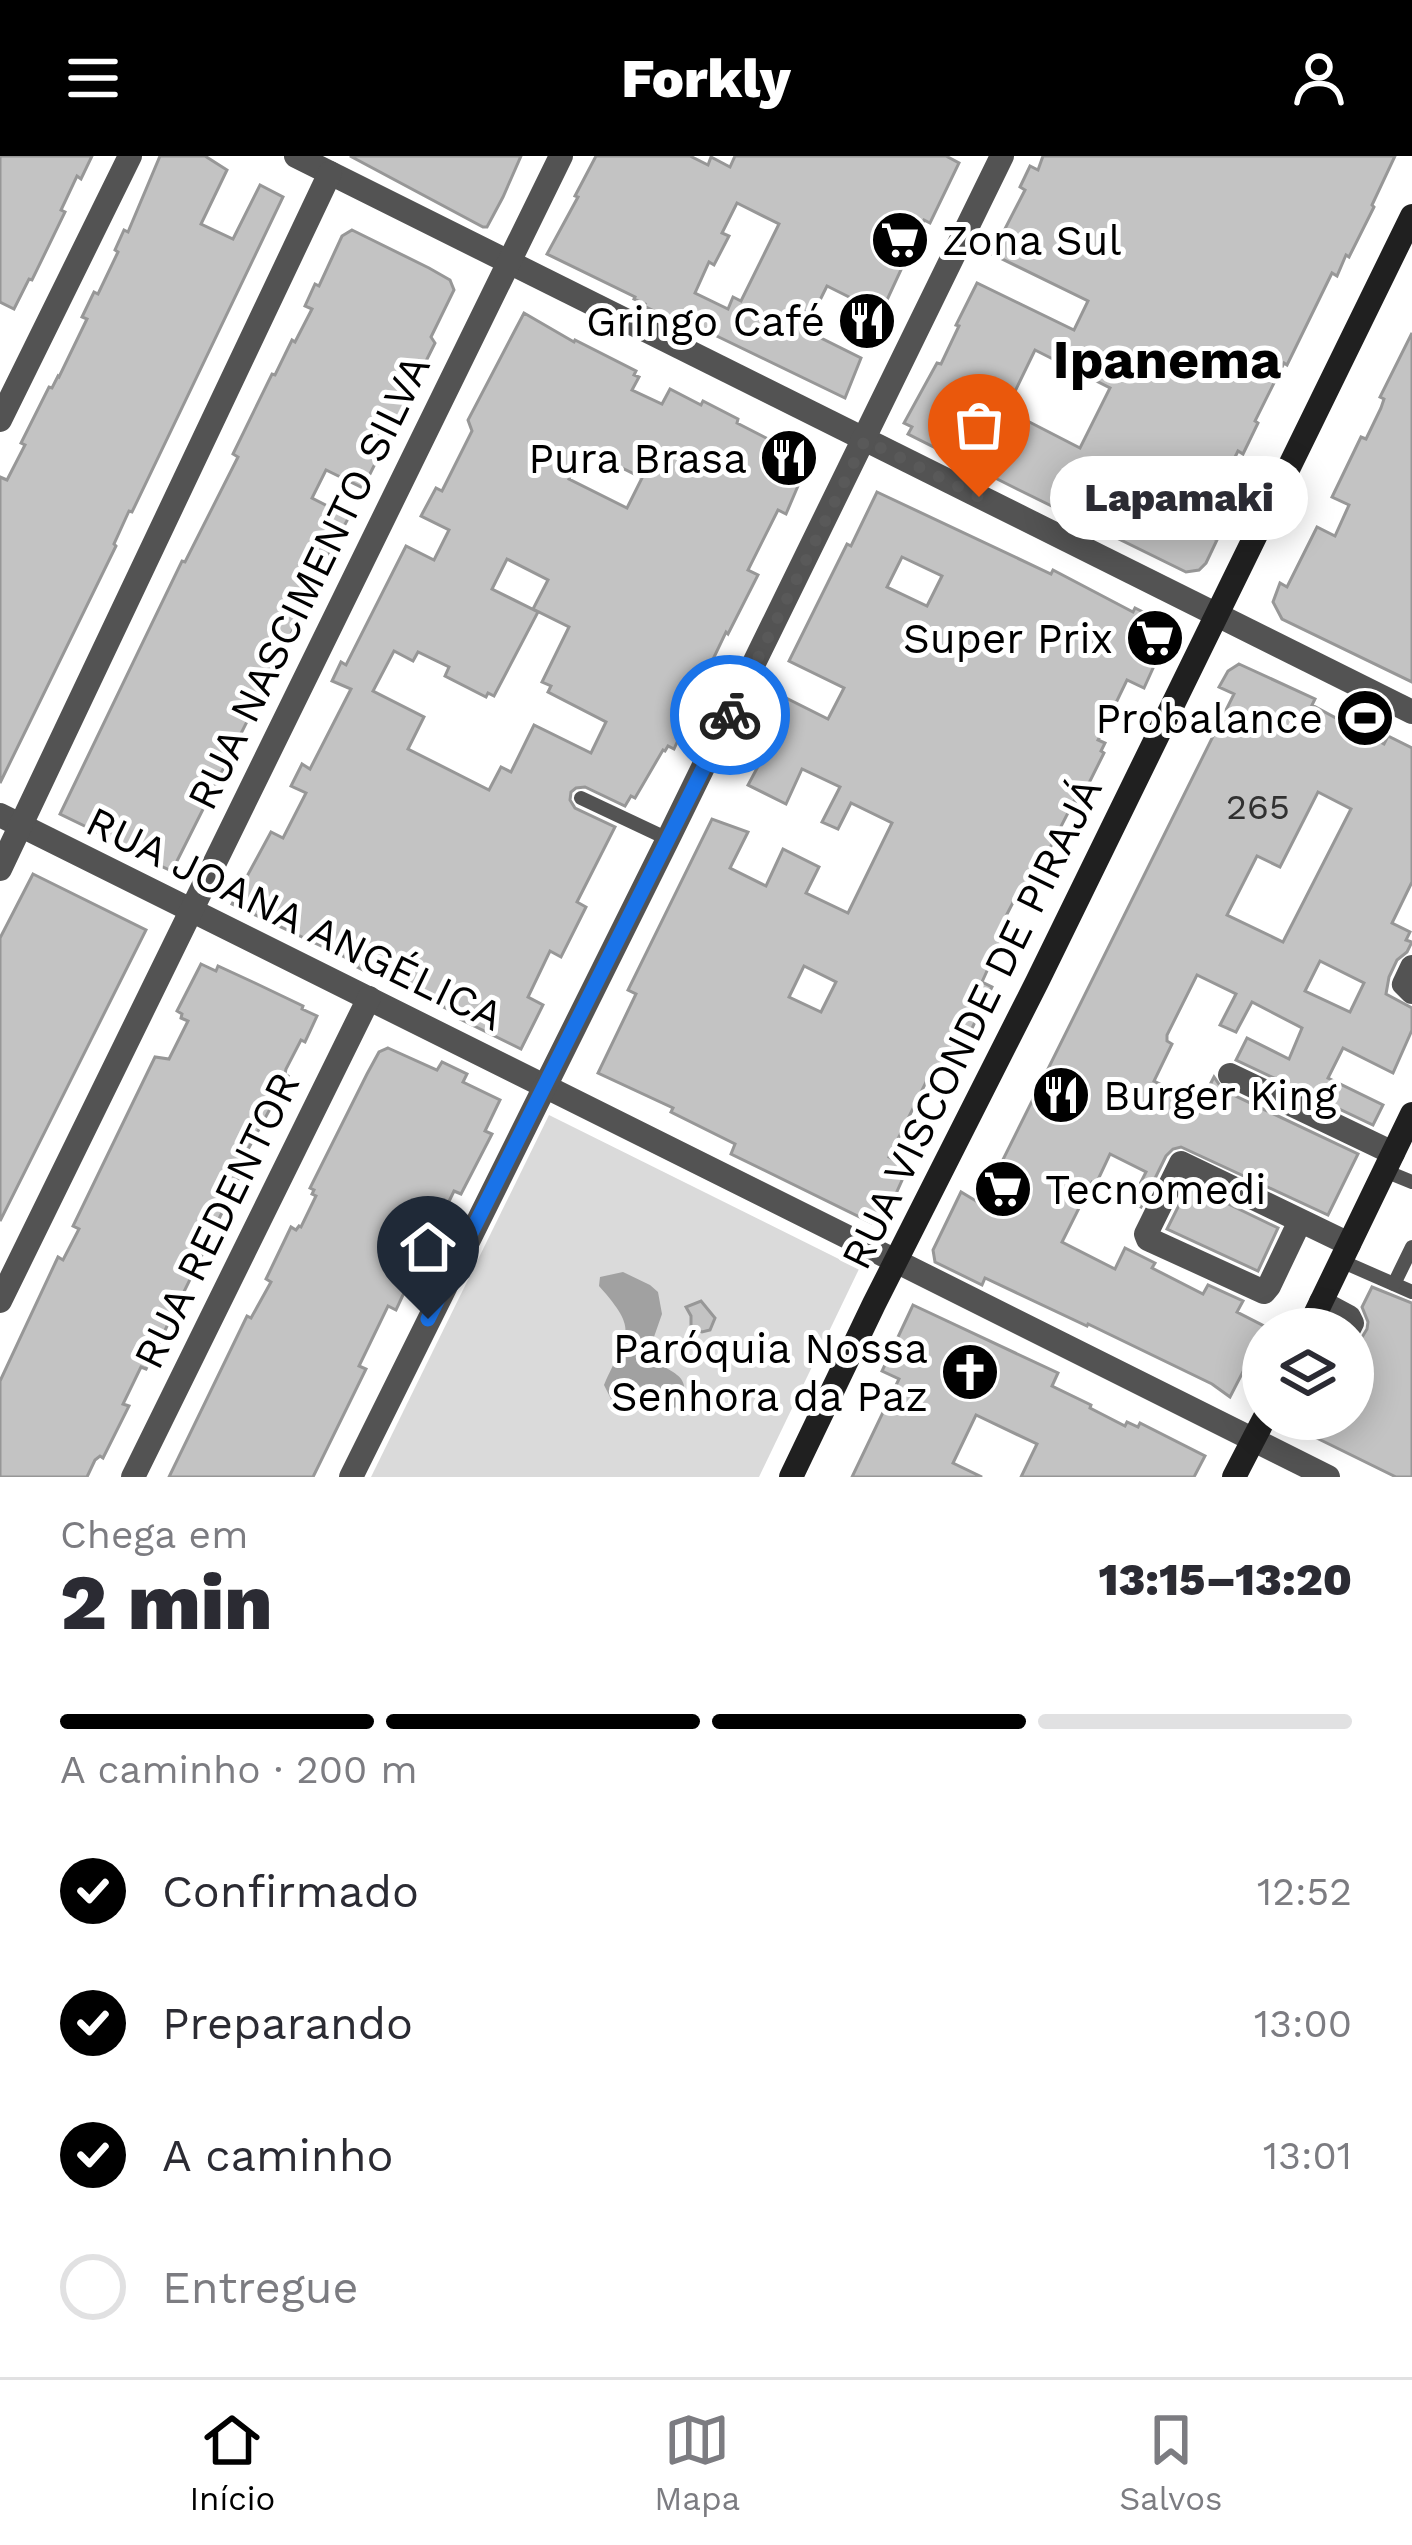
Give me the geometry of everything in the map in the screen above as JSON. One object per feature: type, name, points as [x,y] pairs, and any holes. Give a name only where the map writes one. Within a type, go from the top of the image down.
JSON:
[{"type":"main road","name":"RUA VISCONDE DE PIRAJÁ","points":[[791,1477],[1412,216]]},
{"type":"main road","points":[[1318,1308],[1412,1114]]},
{"type":"main road","points":[[1234,1477],[1252,1440]]},
{"type":"street","points":[[0,420],[130,156]]},
{"type":"street","points":[[296,156],[1412,712]]},
{"type":"street","name":"RUA NASCIMENTO SILVA","points":[[0,1301],[561,156]]},
{"type":"street","points":[[350,1477],[1002,156]]},
{"type":"street","points":[[0,869],[10,820],[330,173]]},
{"type":"street","name":"RUA JOANA ANGÉLICA","points":[[10,820],[895,1263],[1242,1422]]},
{"type":"street","points":[[1412,967],[1404,984],[1412,992]]},
{"type":"street","name":"RUA REDENTOR","points":[[133,1477],[369,998]]},
{"type":"street","points":[[1230,1075],[1389,1162]]},
{"type":"street","points":[[1300,1221],[1264,1292],[1148,1239],[1146,1234],[1181,1163],[1300,1221],[1345,1252]]},
{"type":"street","points":[[1321,1302],[1332,1308]]},
{"type":"street","name":"RUA JOANA ANGÉLICA","points":[[1274,1440],[1328,1477]]},
{"type":"lane","points":[[581,798],[668,839]]},
{"type":"lane","points":[[1389,1162],[1412,1183]]},
{"type":"lane","points":[[1394,1283],[1412,1247]]},
{"type":"lane","points":[[1345,1252],[1412,1292]]},
{"type":"shaded area","points":[[549,1115],[859,1269],[759,1477],[371,1477]]},
{"type":"shaded area","points":[[623,1272],[658,1292],[662,1314],[648,1354],[681,1379],[681,1406],[673,1408],[663,1391],[652,1386],[618,1401],[611,1399],[604,1385],[626,1333],[620,1314],[599,1286],[600,1277]]},
{"type":"building","points":[[0,156],[92,156],[81,179],[77,176],[61,210],[65,212],[14,309],[0,302]]},
{"type":"building","points":[[160,156],[205,156],[227,170],[201,224],[233,239],[260,185],[283,197],[0,783],[0,477],[7,480],[49,387],[59,377],[87,319],[82,317],[94,292],[98,294]]},
{"type":"building","points":[[350,156],[521,156],[483,227]]},
{"type":"building","points":[[596,156],[690,156],[708,165],[711,157],[730,167],[735,156],[946,156],[959,163],[930,223],[924,220],[881,313],[827,286],[820,300],[812,301],[799,327],[861,358],[845,398],[698,327],[685,326],[547,254]],"holes":[[[737,203],[779,224],[741,301],[733,297],[728,309],[695,293],[709,262],[714,265],[729,236],[722,233]]]},
{"type":"building","points":[[1043,156],[1395,156],[1349,257],[1346,255],[1337,276],[1332,273],[1255,421],[1243,454],[1238,451],[1199,531],[1217,540],[1199,570],[1186,572],[908,434],[912,427],[904,423],[937,363],[941,364],[977,283],[1074,330],[1088,301],[992,254],[1025,190],[1020,187],[1030,166],[1038,170]],"holes":[[[1035,350],[1110,388],[1080,448],[1006,410]]]},
{"type":"building","points":[[352,230],[450,280],[454,290],[431,337],[435,343],[363,488],[326,470],[312,498],[349,517],[172,871],[60,814],[182,561],[238,457],[233,454],[272,374],[312,309],[305,306],[315,284],[319,286],[342,236]]},
{"type":"building","points":[[524,313],[636,371],[639,377],[632,390],[662,404],[670,389],[701,405],[703,401],[809,460],[786,514],[778,510],[748,570],[758,575],[726,632],[674,749],[663,750],[635,798],[631,796],[625,806],[585,787],[571,792],[575,808],[615,827],[577,902],[586,907],[561,957],[550,951],[528,997],[543,1005],[521,1049],[460,1019],[421,993],[379,972],[367,972],[232,904],[271,832],[283,838],[306,793],[291,786],[302,764],[310,769],[351,689],[332,681],[341,662],[346,665],[406,546],[434,560],[449,530],[421,516],[436,488],[442,491],[472,431],[468,420]],"holes":[[[584,449],[642,478],[627,508],[569,479]],[[507,559],[548,580],[533,609],[569,627],[542,682],[551,686],[548,692],[606,722],[591,753],[534,725],[511,772],[501,767],[489,790],[408,749],[424,717],[373,691],[394,651],[413,661],[418,652],[449,667],[445,676],[486,697],[488,693],[494,696],[538,612],[492,589]]]},
{"type":"building","points":[[1412,333],[1412,682],[1282,619],[1273,602],[1280,583],[1287,587],[1317,527],[1335,536],[1349,505],[1332,497],[1361,437],[1366,439],[1384,399],[1380,397]]},
{"type":"building","points":[[877,492],[1051,574],[1053,570],[1133,612],[1135,608],[1161,621],[1168,635],[1144,688],[1127,680],[1098,740],[1105,743],[1104,753],[1082,797],[1074,801],[1028,891],[1021,887],[1005,918],[1010,920],[982,982],[992,987],[949,1076],[933,1068],[889,1157],[913,1168],[904,1176],[885,1218],[872,1223],[731,1154],[735,1144],[598,1073],[636,994],[628,990],[712,819],[748,832],[730,868],[766,886],[783,849],[819,867],[806,893],[848,913],[892,823],[851,803],[838,829],[822,822],[840,787],[802,769],[786,804],[748,785],[762,759],[745,751],[774,692],[828,719],[844,688],[789,661],[847,544],[851,546]],"holes":[[[902,557],[942,576],[927,606],[887,587]],[[804,966],[836,982],[821,1012],[789,997]]]},
{"type":"building","points":[[1239,664],[1315,699],[1312,705],[1384,744],[1388,736],[1412,748],[1412,882],[1392,923],[1410,932],[1406,940],[1412,942],[1397,960],[1386,994],[1412,1008],[1412,1030],[1393,1073],[1343,1048],[1328,1078],[1383,1105],[1373,1125],[1236,1060],[1247,1038],[1289,1059],[1302,1028],[1252,1002],[1236,1032],[1220,1025],[1236,994],[1197,975],[1167,1035],[1172,1044],[1154,1081],[1200,1104],[1214,1077],[1223,1090],[1358,1154],[1328,1215],[1181,1147],[1166,1156],[1141,1207],[1131,1202],[1146,1172],[1110,1154],[1062,1242],[1115,1269],[1125,1248],[1203,1294],[1208,1285],[1243,1301],[1237,1312],[1242,1315],[1242,1374],[1230,1397],[1088,1324],[985,1278],[982,1285],[935,1262],[933,1250],[961,1192],[981,1204],[1234,694],[1219,687],[1228,671]],"holes":[[[1318,792],[1351,809],[1283,942],[1227,915],[1257,856],[1280,867]],[[1320,961],[1364,983],[1350,1012],[1305,991]]]},
{"type":"building","points":[[33,874],[146,930],[0,1221],[0,938]]},
{"type":"building","points":[[201,964],[216,971],[218,966],[317,1016],[286,1069],[288,1076],[246,1153],[250,1155],[217,1223],[202,1216],[188,1245],[203,1253],[146,1369],[141,1367],[123,1404],[129,1406],[103,1458],[95,1460],[87,1477],[0,1477],[0,1381],[58,1257],[63,1260],[79,1229],[73,1226],[155,1057],[169,1059],[188,1021],[177,1011]]},
{"type":"building","points":[[388,1048],[437,1070],[442,1062],[467,1074],[463,1082],[500,1100],[485,1131],[492,1134],[461,1194],[454,1191],[419,1247],[404,1277],[410,1280],[396,1310],[388,1306],[359,1366],[366,1369],[313,1477],[169,1477],[247,1316],[251,1318],[271,1282],[266,1279],[291,1227],[301,1227],[316,1196],[310,1188],[367,1074],[379,1052]]},
{"type":"building","points":[[1189,1185],[1278,1228],[1258,1271],[1167,1229]]},
{"type":"building","points":[[1372,1287],[1412,1303],[1412,1477],[1396,1477],[1321,1440],[1374,1440],[1374,1308],[1362,1307]]},
{"type":"building","points":[[701,1301],[715,1318],[710,1330],[702,1332],[691,1327],[686,1307]]},
{"type":"building","points":[[913,1305],[1058,1373],[1052,1386],[1090,1408],[1125,1426],[1140,1423],[1205,1456],[1194,1477],[1021,1477],[1037,1444],[976,1415],[953,1463],[982,1477],[852,1477],[899,1379],[882,1371]]},
{"type":"way so far","points":[[730,715],[865,440],[979,497]]},
{"type":"place","name":"Zona Sul","points":[[900,240]]},
{"type":"place","name":"Gringo Café","points":[[867,321]]},
{"type":"place","name":"Pura Brasa","points":[[789,458]]},
{"type":"place","name":"Lapamaki","points":[[979,497]]},
{"type":"place","name":"Super Prix","points":[[1155,638]]},
{"type":"place","name":"Probalance","points":[[1365,718]]},
{"type":"place","name":"Burger King","points":[[1061,1095]]},
{"type":"place","name":"Tecnomedi","points":[[1003,1189]]},
{"type":"place","name":"Paróquia Nossa Senhora da Paz","points":[[970,1372]]},
{"type":"district","name":"Ipanema","points":[[1167,359]]},
{"type":"route","points":[[428,1319],[730,715]]}]
